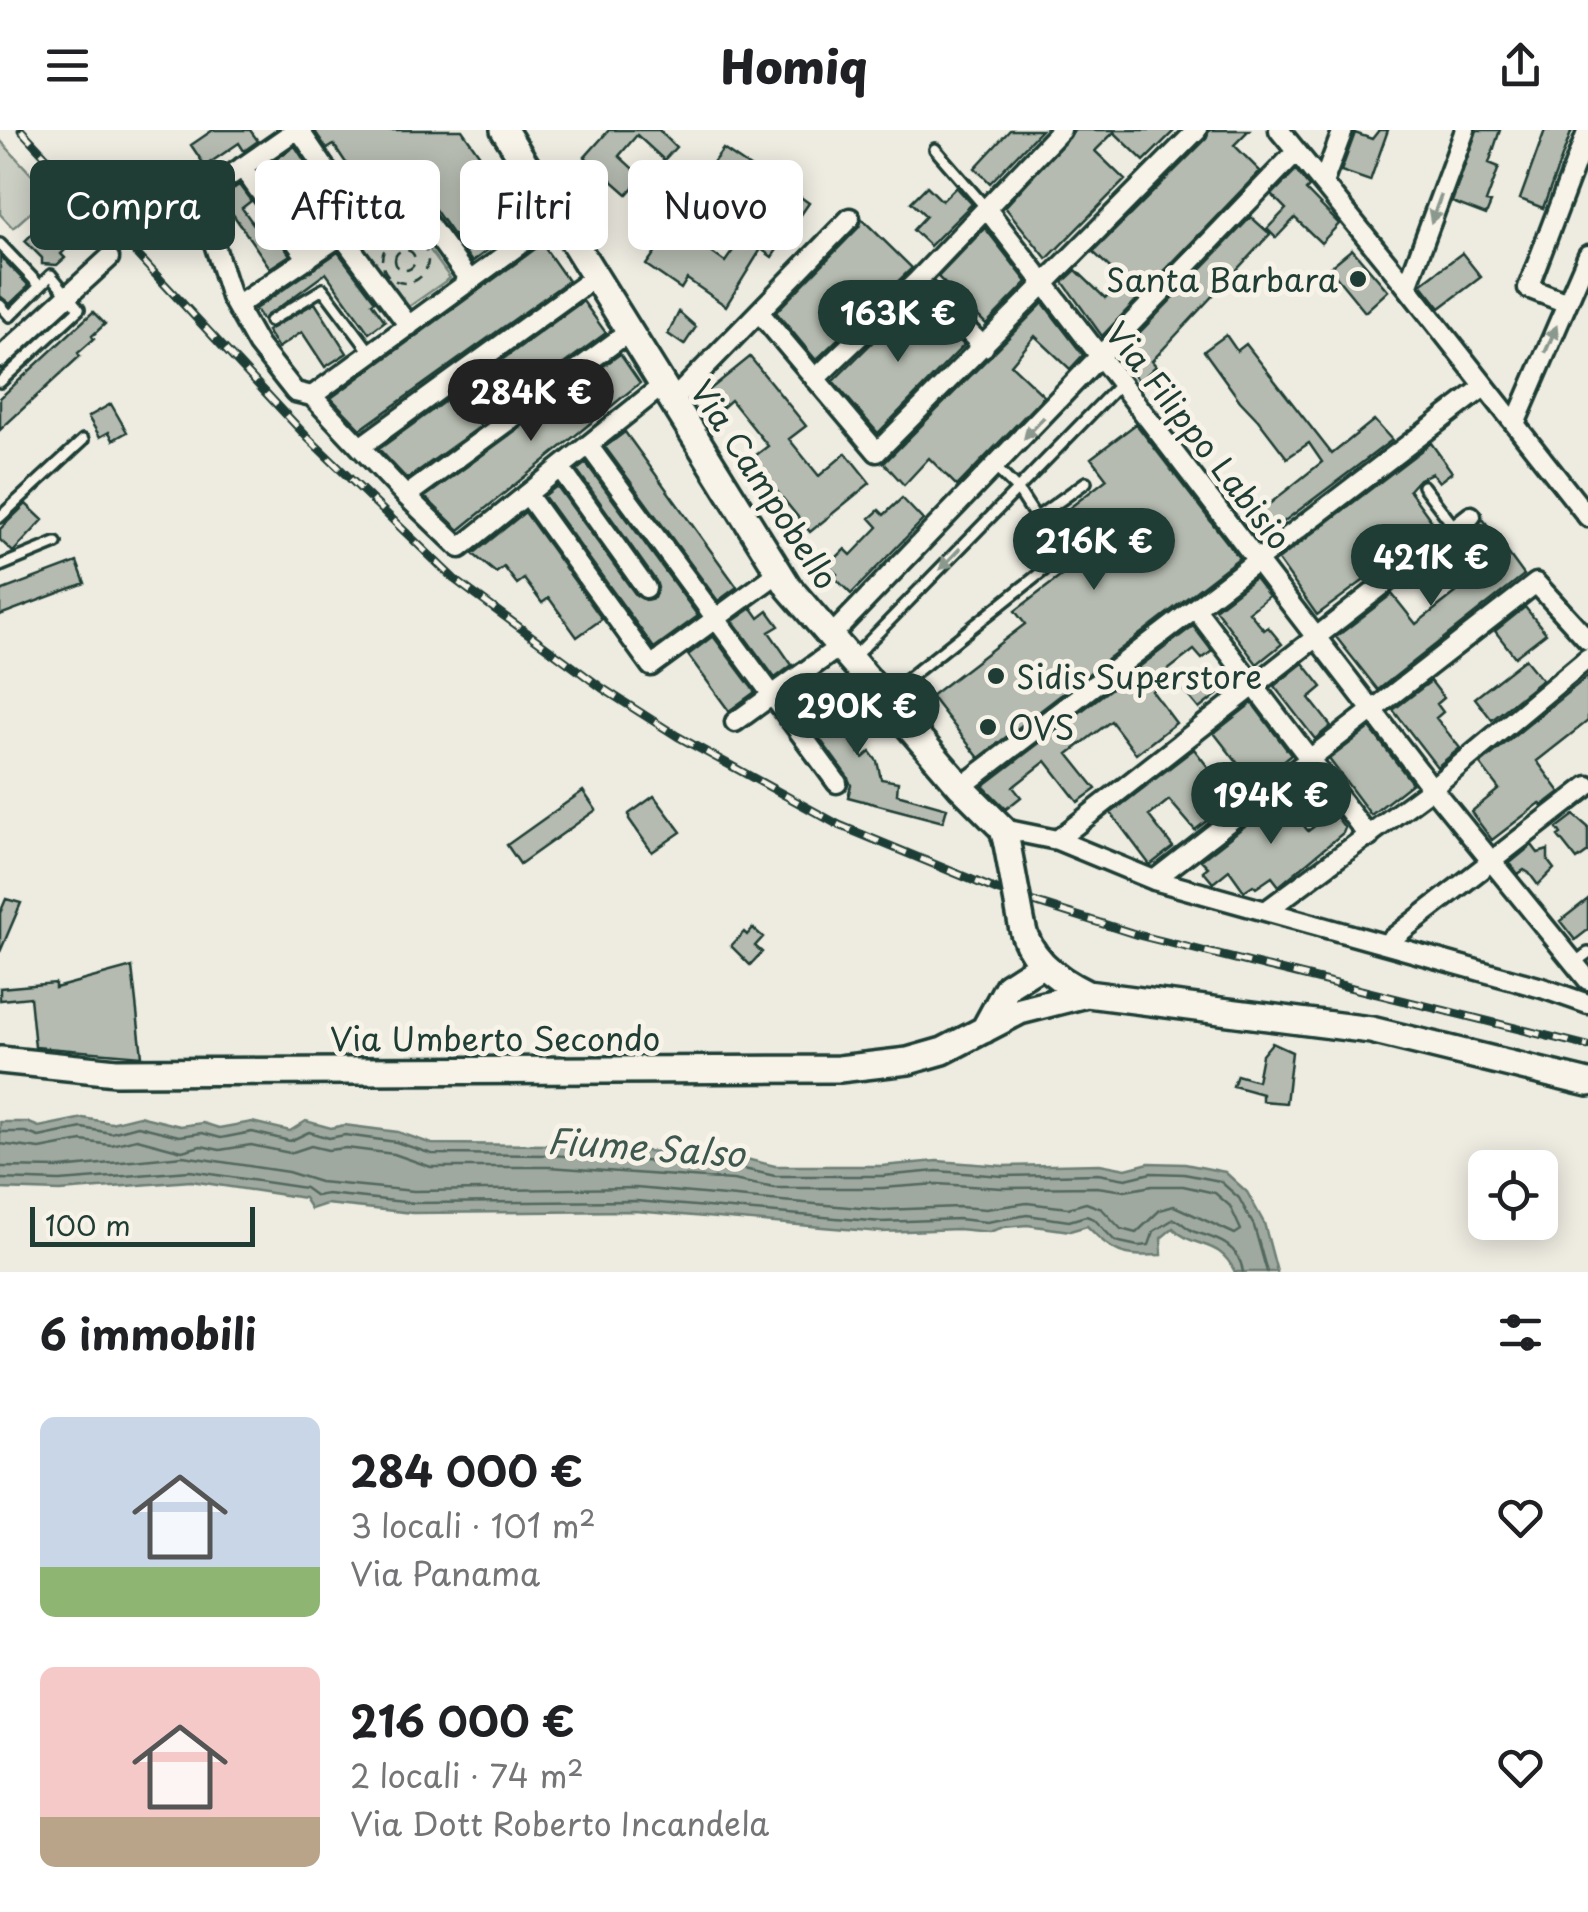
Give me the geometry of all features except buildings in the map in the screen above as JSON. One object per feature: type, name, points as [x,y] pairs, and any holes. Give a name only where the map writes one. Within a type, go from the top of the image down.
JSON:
[{"type":"main road","name":"Via Campobello","points":[[504,130],[524,160]]},
{"type":"main road","name":"Via Campobello","points":[[580,250],[778,573],[1005,837]]},
{"type":"main road","points":[[1005,837],[1022,931],[1042,964],[1063,982],[1087,994],[1371,1030],[1588,1082]]},
{"type":"main road","points":[[984,1030],[1008,986],[1022,931]]},
{"type":"main road","points":[[1008,986],[1042,964]]},
{"type":"main road","points":[[1020,1012],[1035,993],[1042,964]]},
{"type":"main road","name":"Via Umberto Secondo","points":[[0,1060],[116,1072],[839,1068],[908,1060],[943,1050],[1020,1012],[1087,994]]},
{"type":"street","points":[[318,160],[297,130],[272,137],[242,167],[205,193],[204,212],[231,297],[258,345],[295,392],[312,396],[460,548],[588,445],[668,393],[759,312],[850,218]]},
{"type":"street","points":[[815,379],[1061,130]]},
{"type":"street","points":[[759,312],[877,452],[1197,130]]},
{"type":"street","points":[[1278,130],[1408,287],[1588,517]]},
{"type":"street","points":[[1323,183],[1343,130]]},
{"type":"street","points":[[1408,287],[1465,130]]},
{"type":"street","points":[[1566,303],[1528,288],[1588,130]]},
{"type":"street","points":[[736,722],[840,648],[996,468],[1296,152]]},
{"type":"street","points":[[242,167],[308,259]]},
{"type":"street","name":"Via Filippo Labisio","points":[[986,208],[1432,788],[1492,862],[1581,958],[1588,980]]},
{"type":"street","points":[[440,240],[470,281]]},
{"type":"street","points":[[237,306],[321,250]]},
{"type":"street","points":[[352,250],[409,326]]},
{"type":"street","points":[[312,396],[513,250]]},
{"type":"street","points":[[1514,424],[1588,254]]},
{"type":"street","points":[[4,347],[109,258]]},
{"type":"street","points":[[360,448],[596,276]]},
{"type":"street","points":[[917,280],[984,347]]},
{"type":"street","points":[[406,496],[630,332]]},
{"type":"street","points":[[472,367],[508,421]]},
{"type":"street","points":[[961,787],[1485,386]]},
{"type":"street","points":[[588,445],[837,783]]},
{"type":"street","points":[[560,468],[646,588]]},
{"type":"street","points":[[528,494],[651,666],[778,573]]},
{"type":"street","points":[[1056,840],[1471,516]]},
{"type":"street","points":[[1154,880],[1536,582],[1588,640]]},
{"type":"street","points":[[1195,608],[1369,837]]},
{"type":"street","points":[[1267,910],[1432,788],[1588,658]]},
{"type":"street","points":[[1385,944],[1588,786]]},
{"type":"street","points":[[1005,837],[1056,840],[1154,880],[1588,1004]]},
{"type":"lane","points":[[935,148],[986,208]]},
{"type":"lane","points":[[0,244],[40,286]]},
{"type":"lane","points":[[0,306],[10,316],[51,275],[79,309],[0,382]]},
{"type":"lane","points":[[270,321],[323,289],[371,354]]},
{"type":"lane","points":[[840,648],[1018,490],[1121,383]]},
{"type":"lane","points":[[0,516],[83,440]]},
{"type":"lane","points":[[884,698],[1064,554],[1018,490],[996,468]]},
{"type":"lane","points":[[1036,518],[1086,482]]},
{"type":"lane","points":[[1423,486],[1455,528]]},
{"type":"lane","points":[[0,566],[56,542]]},
{"type":"path","points":[[386,250],[382,256],[386,273],[402,282],[419,278],[428,263],[425,250]]},
{"type":"path","points":[[408,250],[415,255],[415,262],[412,268],[404,270],[396,265],[396,258],[399,252],[408,250]]},
{"type":"path","points":[[382,256],[396,258]]},
{"type":"path","points":[[415,262],[428,263]]},
{"type":"path","points":[[402,282],[404,270]]},
{"type":"shaded area","points":[[0,140],[30,173],[30,213],[13,228],[0,214]]},
{"type":"shaded area","points":[[365,250],[430,250],[450,278],[407,308]]},
{"type":"water","points":[[139,1116],[180,1126],[203,1123],[219,1128],[252,1122],[290,1131],[306,1121],[331,1128],[344,1125],[398,1132],[432,1144],[551,1145],[738,1157],[775,1166],[882,1166],[937,1161],[1003,1166],[1100,1164],[1126,1169],[1149,1163],[1185,1164],[1225,1172],[1247,1192],[1264,1223],[1277,1272],[1235,1272],[1214,1249],[1173,1228],[1161,1238],[1162,1255],[1137,1255],[1112,1248],[1087,1226],[1070,1231],[1027,1225],[989,1232],[881,1232],[635,1211],[413,1213],[326,1204],[311,1209],[304,1198],[191,1181],[60,1191],[0,1189],[0,1122],[27,1122],[39,1127],[83,1118],[111,1123]]},
{"type":"railway","points":[[21,130],[307,437],[454,579],[602,688],[677,736],[839,825],[999,891],[1138,935],[1588,1046]]},
{"type":"place","name":"Santa Barbara","points":[[1358,279]]},
{"type":"place","name":"Sidis Superstore","points":[[996,676]]},
{"type":"place","name":"OVS","points":[[988,727]]},
{"type":"water label","name":"Fiume Salso","points":[[646,1146]]}]
